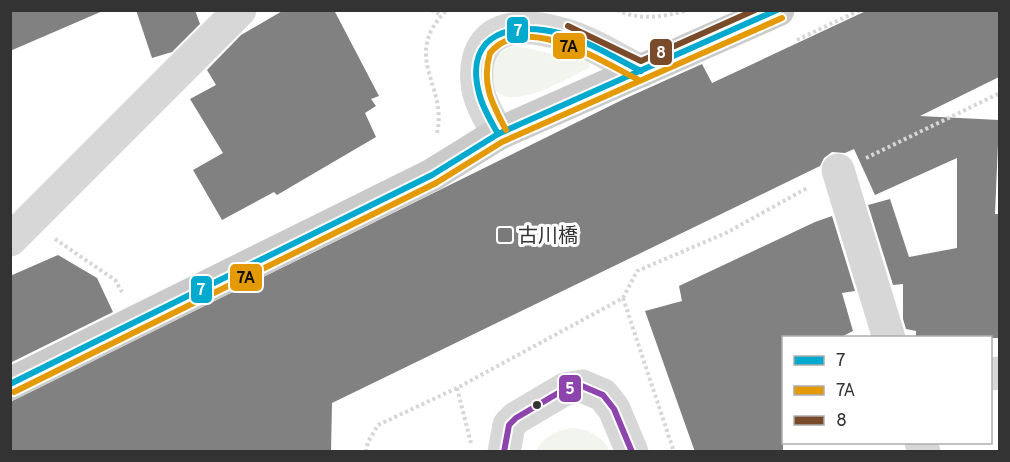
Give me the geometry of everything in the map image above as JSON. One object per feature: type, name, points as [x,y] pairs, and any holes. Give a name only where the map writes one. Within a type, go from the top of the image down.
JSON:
[{"type":"main road","points":[[10,384],[432,175],[498,134],[778,10]]},
{"type":"street","points":[[20,231],[240,10]]},
{"type":"street","points":[[498,134],[477,84],[480,53],[490,39],[505,28],[524,26],[564,34],[641,71]]},
{"type":"street","points":[[838,170],[888,336]]},
{"type":"street","points":[[504,452],[509,425],[516,418],[565,388],[582,386],[603,395],[614,409],[632,452]]},
{"type":"path","points":[[430,10],[442,15]]},
{"type":"path","points":[[435,137],[439,104],[425,61],[429,36],[447,10]]},
{"type":"path","points":[[617,10],[632,17],[656,18],[688,10]]},
{"type":"path","points":[[366,452],[368,442],[378,425],[457,388],[623,298],[637,272],[726,233],[838,170],[999,93]]},
{"type":"path","points":[[20,231],[115,280],[124,295]]},
{"type":"path","points":[[623,298],[674,452]]},
{"type":"path","points":[[457,388],[473,452]]},
{"type":"shaded area","points":[[517,46],[585,61],[590,64],[589,68],[538,92],[510,97],[500,94],[493,85],[492,79],[495,57],[508,48]]},
{"type":"shaded area","points":[[571,428],[594,434],[610,451],[536,451],[550,435]]},
{"type":"building","points":[[10,10],[105,10],[10,51]]},
{"type":"building","points":[[136,10],[195,10],[200,24],[172,52],[152,58]]},
{"type":"building","points":[[284,10],[334,10],[379,96],[371,99],[376,106],[365,113],[376,137],[277,195],[274,192],[222,220],[193,170],[223,153],[190,99],[216,85],[207,70],[241,35]]},
{"type":"building","points":[[868,10],[999,10],[999,77],[920,116],[999,120],[995,214],[999,214],[999,338],[992,338],[992,336],[916,336],[916,331],[906,329],[903,319],[903,284],[893,285],[868,205],[890,199],[909,257],[957,248],[957,158],[875,195],[854,149],[845,153],[832,152],[824,158],[820,166],[332,403],[331,452],[10,452],[10,402],[624,99],[702,64],[712,83]]},
{"type":"building","points":[[832,216],[855,291],[842,293],[853,331],[843,336],[782,336],[783,452],[695,452],[645,311],[682,301],[679,286]]},
{"type":"building","points":[[58,255],[97,278],[113,312],[10,363],[10,276]]},
{"type":"transit line","name":"8","points":[[568,26],[641,61],[755,10]]},
{"type":"transit line","name":"7","points":[[10,384],[432,175],[498,134],[777,10]]},
{"type":"transit line","name":"7A","points":[[14,392],[436,183],[502,142],[782,18]]},
{"type":"transit line","name":"7","points":[[498,134],[480,98],[476,72],[479,56],[486,44],[497,35],[527,29],[562,34],[592,46],[641,71]]},
{"type":"transit line","name":"7A","points":[[506,130],[492,102],[487,84],[490,53],[505,41],[522,37],[542,38],[563,44],[604,61],[637,79]]},
{"type":"transit line","name":"5","points":[[504,452],[509,425],[516,418],[565,389],[582,386],[603,395],[614,409],[632,452]]},
{"type":"place","name":"古川橋","points":[[505,235]]}]
